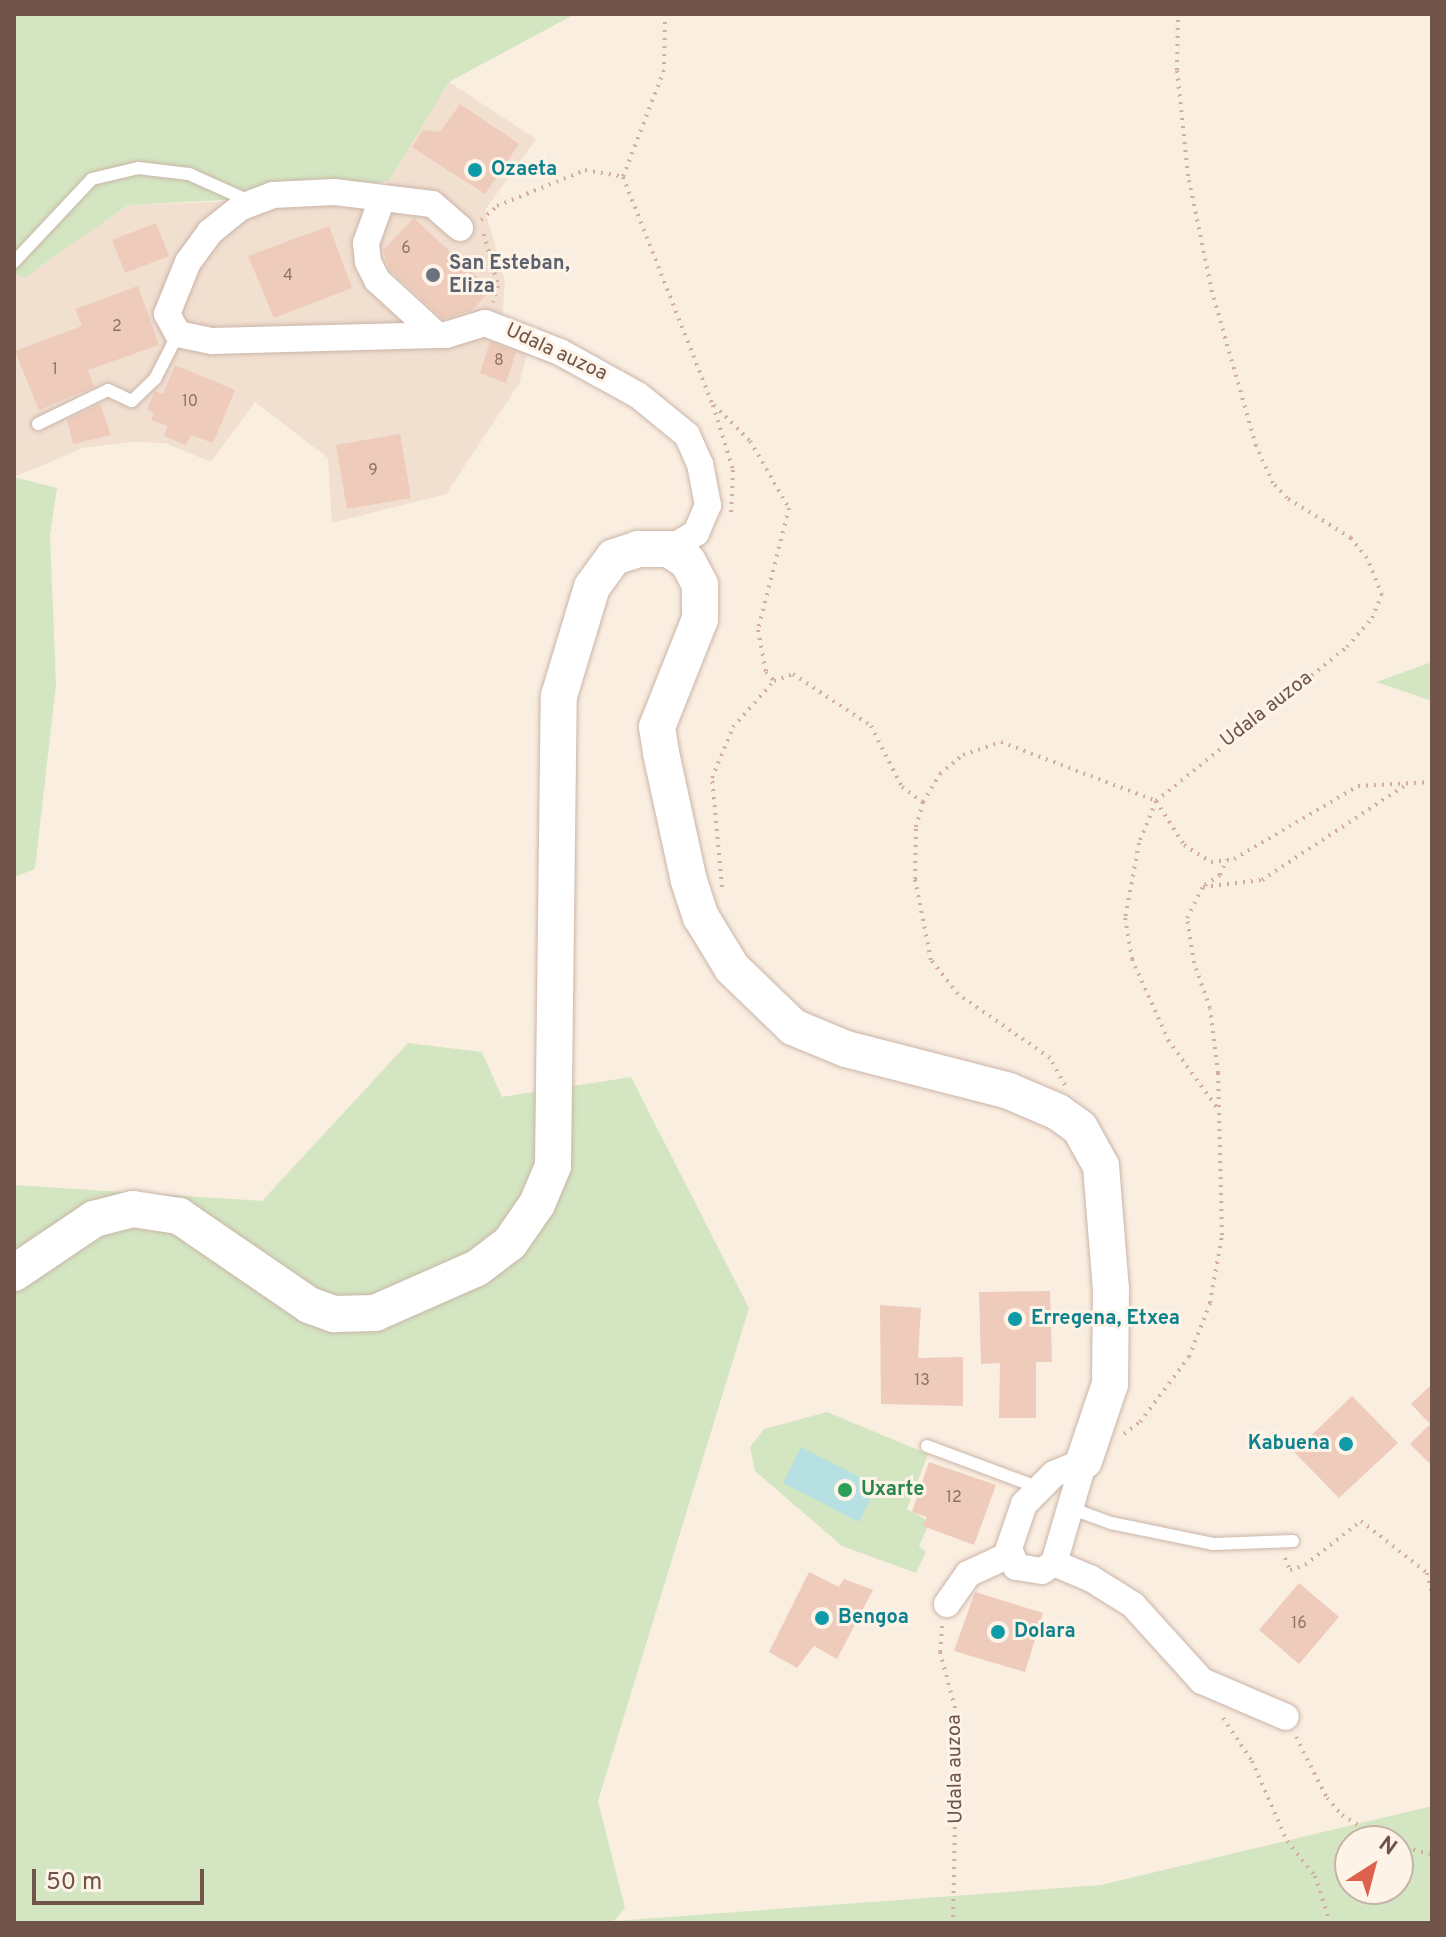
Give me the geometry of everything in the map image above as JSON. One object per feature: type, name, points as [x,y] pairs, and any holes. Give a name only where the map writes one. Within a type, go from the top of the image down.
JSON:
[{"type":"street","points":[[178,334],[167,314],[188,262],[210,232],[252,202],[304,191],[432,204],[470,224]]},
{"type":"street","points":[[382,199],[366,243],[368,262],[377,280],[437,335]]},
{"type":"street","name":"Udala auzoa","points":[[178,334],[212,341],[437,335],[485,323],[528,337],[609,377],[662,412],[687,435],[700,464],[708,505],[696,533],[669,549]]},
{"type":"street","points":[[14,1273],[94,1219],[133,1209],[179,1216],[309,1305],[334,1314],[375,1313],[477,1268],[510,1243],[537,1204],[553,1166],[559,696],[592,587],[614,557],[638,549],[669,549],[688,562],[700,585],[700,619],[657,727],[689,881],[713,940],[755,996],[793,1027],[846,1049],[1009,1091],[1058,1112],[1080,1128],[1101,1166],[1107,1193],[1110,1384],[1054,1563]]},
{"type":"street","points":[[1084,1461],[1037,1487],[1016,1521],[1009,1555],[1016,1567],[1028,1573],[1054,1563],[1090,1578],[1133,1605],[1202,1681],[1286,1717]]},
{"type":"street","points":[[947,1604],[968,1574],[1009,1555]]},
{"type":"lane","points":[[14,262],[92,179],[138,168],[189,174],[252,202]]},
{"type":"lane","points":[[38,424],[108,390],[132,401],[155,379],[178,334]]},
{"type":"lane","points":[[927,1446],[1037,1487]]},
{"type":"lane","points":[[1070,1508],[1111,1523],[1213,1544],[1293,1541]]},
{"type":"path","points":[[665,14],[664,70],[623,177],[713,405],[750,441],[780,485],[789,508],[758,630],[766,672],[774,681]]},
{"type":"path","name":"Udala auzoa","points":[[1156,801],[1347,647],[1372,618],[1382,595],[1367,558],[1351,538],[1280,491],[1256,446],[1212,292],[1188,176],[1177,70],[1178,14]]},
{"type":"path","points":[[485,323],[498,286],[470,224],[497,206],[585,170],[623,177]]},
{"type":"path","points":[[713,940],[724,875],[712,778],[733,727],[774,681],[793,674],[871,726],[902,787],[923,802]]},
{"type":"path","points":[[1080,1128],[1071,1094],[1050,1058],[958,994],[931,960],[915,879],[916,827],[923,802],[940,774],[963,755],[1001,742],[1156,801],[1184,845],[1211,862],[1227,860],[1358,786],[1432,782]]},
{"type":"path","points":[[1203,887],[1262,880],[1407,784]]},
{"type":"path","points":[[1156,801],[1139,843],[1125,918],[1132,959],[1168,1040],[1219,1110]]},
{"type":"path","points":[[1084,1461],[1140,1422],[1194,1344],[1210,1303],[1222,1235],[1219,1110],[1210,1008],[1194,963],[1187,918],[1203,887],[1220,875],[1227,860]]},
{"type":"path","points":[[1326,1544],[1361,1521],[1427,1573],[1432,1593]]},
{"type":"path","name":"Udala auzoa","points":[[947,1604],[939,1641],[958,1729],[953,1923]]},
{"type":"path","points":[[1220,1713],[1258,1773],[1287,1841],[1315,1876],[1330,1923]]},
{"type":"path","points":[[1286,1717],[1327,1798],[1342,1815],[1358,1825]]},
{"type":"shaded area","points":[[449,82],[536,139],[485,210],[505,281],[502,322],[533,334],[519,384],[446,494],[332,523],[328,458],[255,402],[211,462],[165,443],[130,442],[83,448],[14,477],[14,274],[24,278],[128,205],[379,196]]},
{"type":"green space","points":[[14,14],[575,14],[449,82],[389,181],[262,198],[128,205],[24,278],[14,274]]},
{"type":"green space","points":[[14,477],[57,488],[50,535],[56,684],[35,869],[14,877]]},
{"type":"green space","points":[[1432,662],[1432,701],[1376,682]]},
{"type":"green space","points":[[408,1043],[482,1052],[502,1097],[631,1077],[749,1308],[598,1801],[625,1908],[614,1921],[1101,1885],[1334,1829],[1334,1905],[1414,1905],[1414,1825],[1352,1825],[1432,1806],[1432,1923],[14,1923],[14,1185],[262,1201]]},
{"type":"green space","name":"Uxarte","points":[[827,1412],[928,1454],[907,1509],[930,1522],[919,1546],[926,1552],[916,1573],[842,1546],[755,1471],[750,1447],[764,1429]]},
{"type":"water","points":[[801,1447],[877,1486],[859,1522],[783,1483]]},
{"type":"building","name":"Ozaeta","points":[[460,104],[519,144],[485,194],[412,147],[423,130],[440,132]]},
{"type":"building","name":"San Esteban, Eliza","points":[[414,218],[491,290],[472,310],[443,319],[390,270],[383,250]]},
{"type":"building","points":[[156,223],[169,256],[125,273],[112,240]]},
{"type":"building","points":[[329,226],[352,288],[274,318],[248,256]]},
{"type":"building","points":[[138,286],[159,345],[88,370],[94,387],[39,410],[15,351],[82,326],[75,309]]},
{"type":"building","points":[[490,342],[516,352],[506,383],[480,373]]},
{"type":"building","points":[[175,365],[235,390],[213,443],[191,435],[186,445],[164,436],[168,426],[151,420],[154,413],[147,410],[155,391],[163,394]]},
{"type":"building","points":[[100,404],[111,435],[73,444],[67,420]]},
{"type":"building","points":[[400,434],[411,498],[347,509],[336,445]]},
{"type":"building","name":"Erregena, Etxea","points":[[1050,1291],[1052,1362],[1036,1362],[1036,1418],[999,1418],[1000,1363],[981,1364],[979,1292]]},
{"type":"building","points":[[880,1305],[921,1308],[918,1358],[963,1357],[963,1406],[881,1404]]},
{"type":"building","points":[[1432,1384],[1432,1466],[1410,1444],[1430,1424],[1411,1404]]},
{"type":"building","name":"Kabuena","points":[[1352,1396],[1398,1443],[1339,1498],[1294,1452]]},
{"type":"building","name":"Uxarte","points":[[929,1462],[996,1485],[974,1545],[923,1526],[927,1517],[912,1512]]},
{"type":"building","name":"Bengoa","points":[[809,1572],[839,1587],[844,1579],[873,1590],[837,1659],[814,1646],[797,1668],[769,1652]]},
{"type":"building","points":[[1299,1583],[1339,1617],[1299,1664],[1259,1630]]},
{"type":"building","name":"Dolara","points":[[975,1592],[1043,1613],[1025,1672],[954,1651]]},
{"type":"place","name":"Ozaeta","points":[[475,170]]},
{"type":"place","name":"San Esteban, Eliza","points":[[433,275]]},
{"type":"place","name":"Erregena, Etxea","points":[[1015,1319]]},
{"type":"place","name":"Kabuena","points":[[1346,1444]]},
{"type":"place","name":"Uxarte","points":[[845,1490]]},
{"type":"place","name":"Bengoa","points":[[822,1618]]},
{"type":"place","name":"Dolara","points":[[998,1632]]}]
